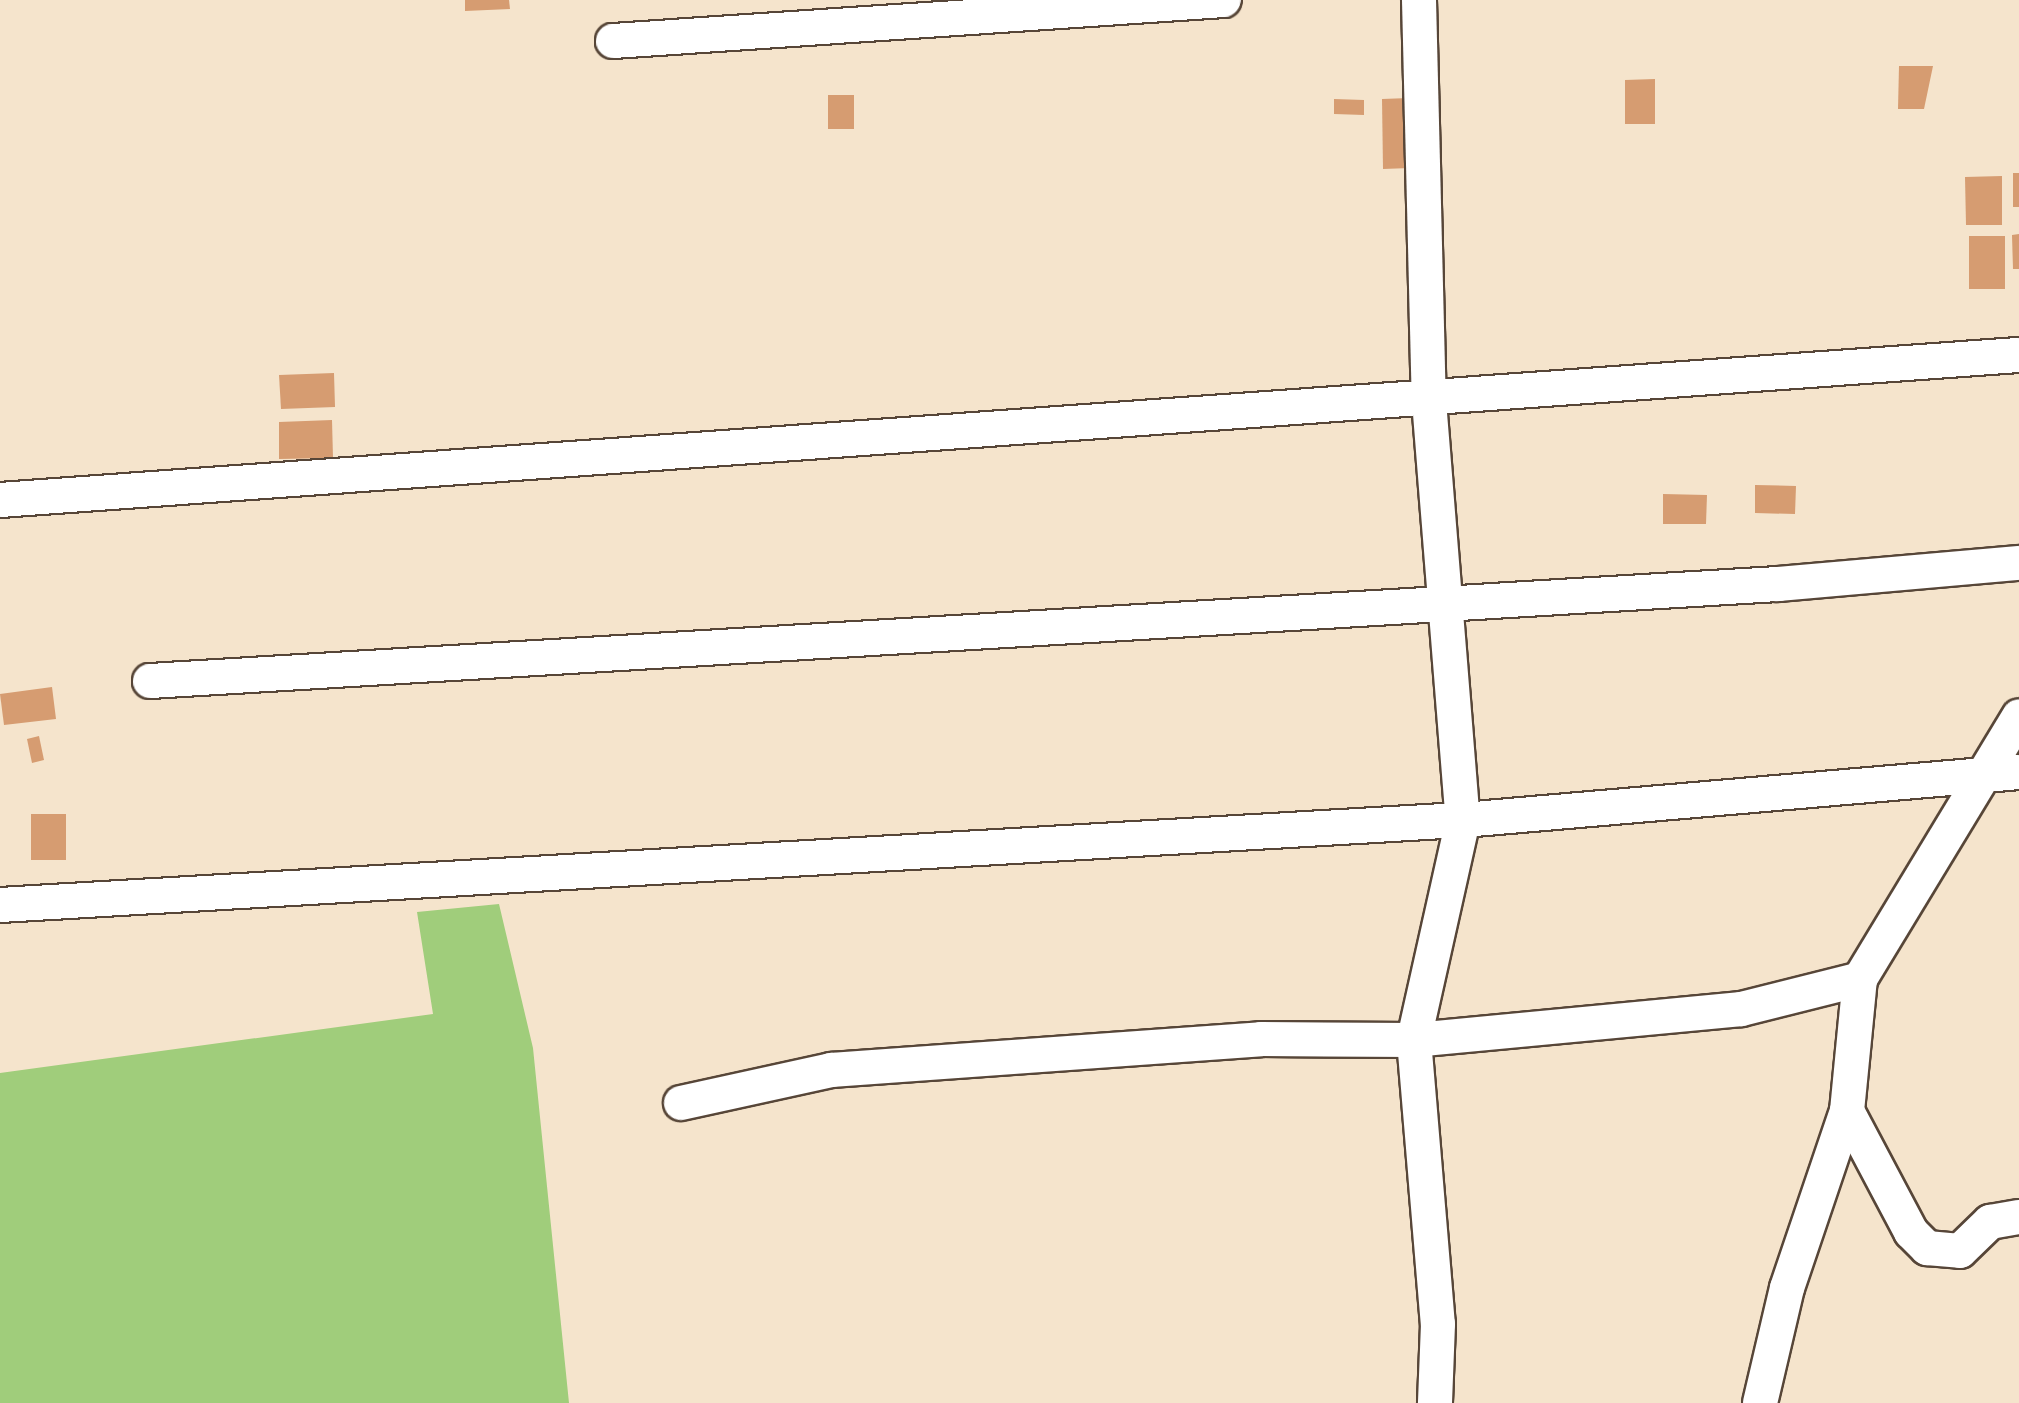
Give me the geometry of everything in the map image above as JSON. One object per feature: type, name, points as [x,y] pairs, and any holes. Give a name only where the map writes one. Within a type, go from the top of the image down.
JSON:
[{"type":"street","points":[[613,41],[1224,0]]},
{"type":"street","points":[[1419,0],[1429,401],[1450,603],[1463,820],[1414,1040],[1438,1324],[1435,1403]]},
{"type":"street","points":[[0,500],[1429,401],[2019,355]]},
{"type":"street","points":[[150,681],[1450,603],[2019,563]]},
{"type":"street","points":[[1760,1403],[1787,1288],[1847,1111],[1860,979],[2019,716]]},
{"type":"street","points":[[0,905],[1463,820],[2019,772]]},
{"type":"street","points":[[681,1103],[831,1070],[1261,1039],[1414,1040],[1741,1009],[1860,979]]},
{"type":"street","points":[[1847,1111],[1911,1232],[1927,1248],[1960,1251],[1990,1222],[2019,1217]]},
{"type":"green space","points":[[499,904],[533,1048],[569,1403],[0,1403],[0,1073],[433,1014],[417,912]]},
{"type":"building","points":[[465,0],[509,0],[510,9],[465,11]]},
{"type":"building","points":[[1899,66],[1933,66],[1924,109],[1898,109]]},
{"type":"building","points":[[1655,79],[1655,124],[1625,124],[1625,80]]},
{"type":"building","points":[[828,95],[854,95],[854,129],[828,129]]},
{"type":"building","points":[[1409,98],[1410,168],[1383,169],[1382,99]]},
{"type":"building","points":[[1334,99],[1364,100],[1364,115],[1334,114]]},
{"type":"building","points":[[2013,173],[2019,173],[2019,207],[2013,207]]},
{"type":"building","points":[[2002,176],[2002,225],[1966,225],[1965,177]]},
{"type":"building","points":[[2019,234],[2019,269],[2013,269],[2012,235]]},
{"type":"building","points":[[1969,236],[2005,236],[2005,289],[1969,289]]},
{"type":"building","points":[[334,373],[335,407],[281,409],[279,375]]},
{"type":"building","points":[[332,420],[333,458],[279,459],[279,422]]},
{"type":"building","points":[[1755,485],[1796,486],[1795,514],[1755,513]]},
{"type":"building","points":[[1663,494],[1707,495],[1706,524],[1663,524]]},
{"type":"building","points":[[52,687],[56,719],[4,725],[0,694]]},
{"type":"building","points":[[39,736],[44,760],[32,763],[27,739]]},
{"type":"building","points":[[31,814],[66,814],[66,860],[31,860]]}]
